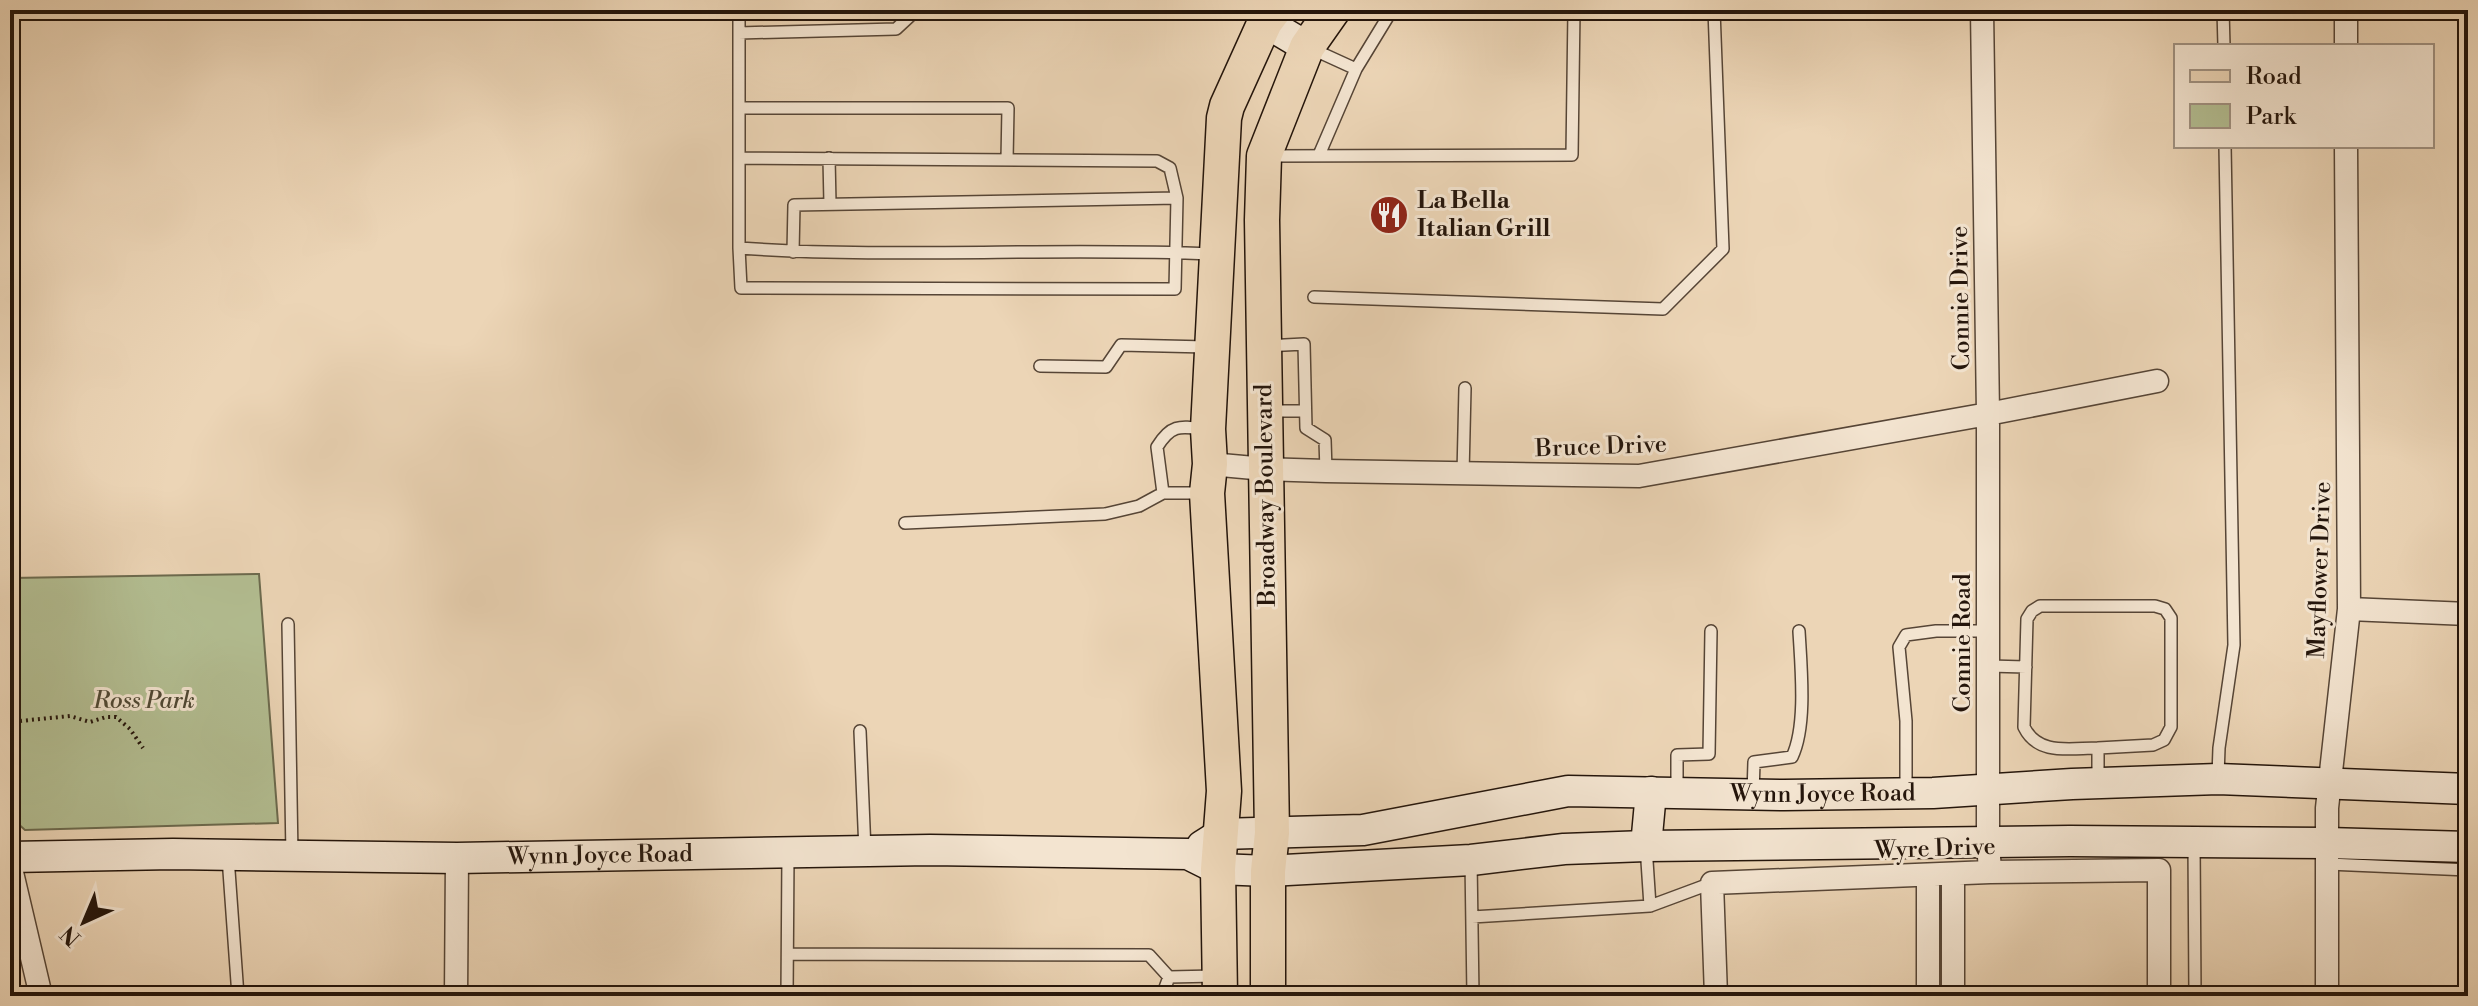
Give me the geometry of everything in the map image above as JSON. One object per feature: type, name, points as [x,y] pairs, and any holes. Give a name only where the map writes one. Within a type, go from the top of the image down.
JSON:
[{"type":"main road","name":"Broadway Boulevard","points":[[1268,996],[1268,871],[1272,833],[1263,347],[1264,156],[1307,47],[1333,10]]},
{"type":"main road","points":[[1220,986],[1218,869],[1224,791],[1208,429],[1224,118],[1266,14],[1307,47]]},
{"type":"main road","name":"Wynn Joyce Road","points":[[1221,834],[1363,830],[1568,791],[1906,794],[2218,779],[2468,789]]},
{"type":"main road","points":[[1646,846],[1664,792]]},
{"type":"main road","points":[[1188,854],[1221,834]]},
{"type":"main road","name":"Wynn Joyce Road","points":[[10,857],[228,855],[457,858],[930,850],[1188,854],[1218,869],[1268,871],[1471,860],[1564,849],[1646,846],[1989,857],[2194,842],[2328,854],[2468,847]]},
{"type":"street","name":"Connie Drive","points":[[1982,10],[1988,414]]},
{"type":"street","points":[[2346,10],[2346,44]]},
{"type":"street","name":"Mayflower Drive","points":[[2327,996],[2327,808],[2349,609],[2346,148]]},
{"type":"street","points":[[1988,414],[2157,381]]},
{"type":"street","name":"Bruce Drive","points":[[1209,478],[1265,469],[1639,476],[1988,414]]},
{"type":"street","name":"Connie Road","points":[[1988,414],[1989,857]]},
{"type":"street","points":[[2349,609],[2468,614]]},
{"type":"street","name":"Wyre Drive","points":[[1712,883],[1953,874],[1989,857],[2159,870],[2159,996]]},
{"type":"street","points":[[456,996],[457,858]]},
{"type":"street","points":[[10,864],[41,996]]},
{"type":"street","points":[[1953,874],[1953,996]]},
{"type":"street","points":[[1928,875],[1928,996]]},
{"type":"street","points":[[1712,883],[1716,996]]},
{"type":"lane","points":[[739,10],[739,33],[739,108],[739,158],[739,248],[741,288],[1175,289],[1177,198],[1170,168],[1157,161],[739,158]]},
{"type":"lane","points":[[739,33],[896,29],[910,16],[910,10]]},
{"type":"lane","points":[[1319,155],[1356,69],[1392,10]]},
{"type":"lane","points":[[1264,156],[1572,155],[1574,10]]},
{"type":"lane","points":[[1314,297],[1663,309],[1723,249],[1714,10]]},
{"type":"lane","points":[[2223,10],[2224,44]]},
{"type":"lane","points":[[1307,47],[1356,69]]},
{"type":"lane","points":[[739,108],[1008,108],[1007,160]]},
{"type":"lane","points":[[2218,779],[2219,748],[2234,645],[2225,148]]},
{"type":"lane","points":[[829,158],[830,204]]},
{"type":"lane","points":[[793,252],[794,205],[1177,198]]},
{"type":"lane","points":[[739,248],[793,252],[1095,251],[1217,254]]},
{"type":"lane","points":[[1263,347],[1304,344],[1306,428],[1325,440],[1326,471]]},
{"type":"lane","points":[[1040,366],[1106,367],[1121,345],[1212,347]]},
{"type":"lane","points":[[1463,475],[1465,388]]},
{"type":"lane","points":[[1264,411],[1305,411]]},
{"type":"lane","points":[[1163,493],[1157,447],[1165,434],[1178,426],[1208,429]]},
{"type":"lane","points":[[905,523],[1105,514],[1139,506],[1163,493],[1209,478]]},
{"type":"lane","points":[[2040,606],[2155,606],[2165,609],[2171,618],[2171,727],[2164,740],[2153,745],[2098,748],[2046,747],[2029,738],[2024,727],[2027,619],[2040,606]]},
{"type":"lane","points":[[288,624],[292,856]]},
{"type":"lane","points":[[1664,792],[1677,755],[1709,754],[1711,631]]},
{"type":"lane","points":[[1753,795],[1754,762],[1792,757],[1798,744],[1802,680],[1799,631]]},
{"type":"lane","points":[[1906,794],[1906,721],[1899,647],[1906,635],[1936,631],[1989,631]]},
{"type":"lane","points":[[1989,666],[2026,667]]},
{"type":"lane","points":[[860,731],[865,852]]},
{"type":"lane","points":[[2098,748],[2098,783]]},
{"type":"lane","points":[[2194,842],[2195,996]]},
{"type":"lane","points":[[1646,846],[1650,906]]},
{"type":"lane","points":[[787,996],[788,854]]},
{"type":"lane","points":[[2328,854],[2468,870]]},
{"type":"lane","points":[[228,855],[238,996]]},
{"type":"lane","points":[[1471,860],[1473,996]]},
{"type":"lane","points":[[1472,917],[1650,906],[1712,883]]},
{"type":"lane","points":[[788,954],[1149,955],[1169,977],[1220,986]]},
{"type":"lane","points":[[1162,996],[1169,977]]},
{"type":"path","points":[[20,721],[70,716],[90,722],[116,717],[130,729],[143,748]]},
{"type":"green space","name":"Ross Park","points":[[259,574],[278,823],[25,830],[15,821],[11,578]]},
{"type":"place","name":"La Bella Italian Grill","points":[[1389,215]]}]
